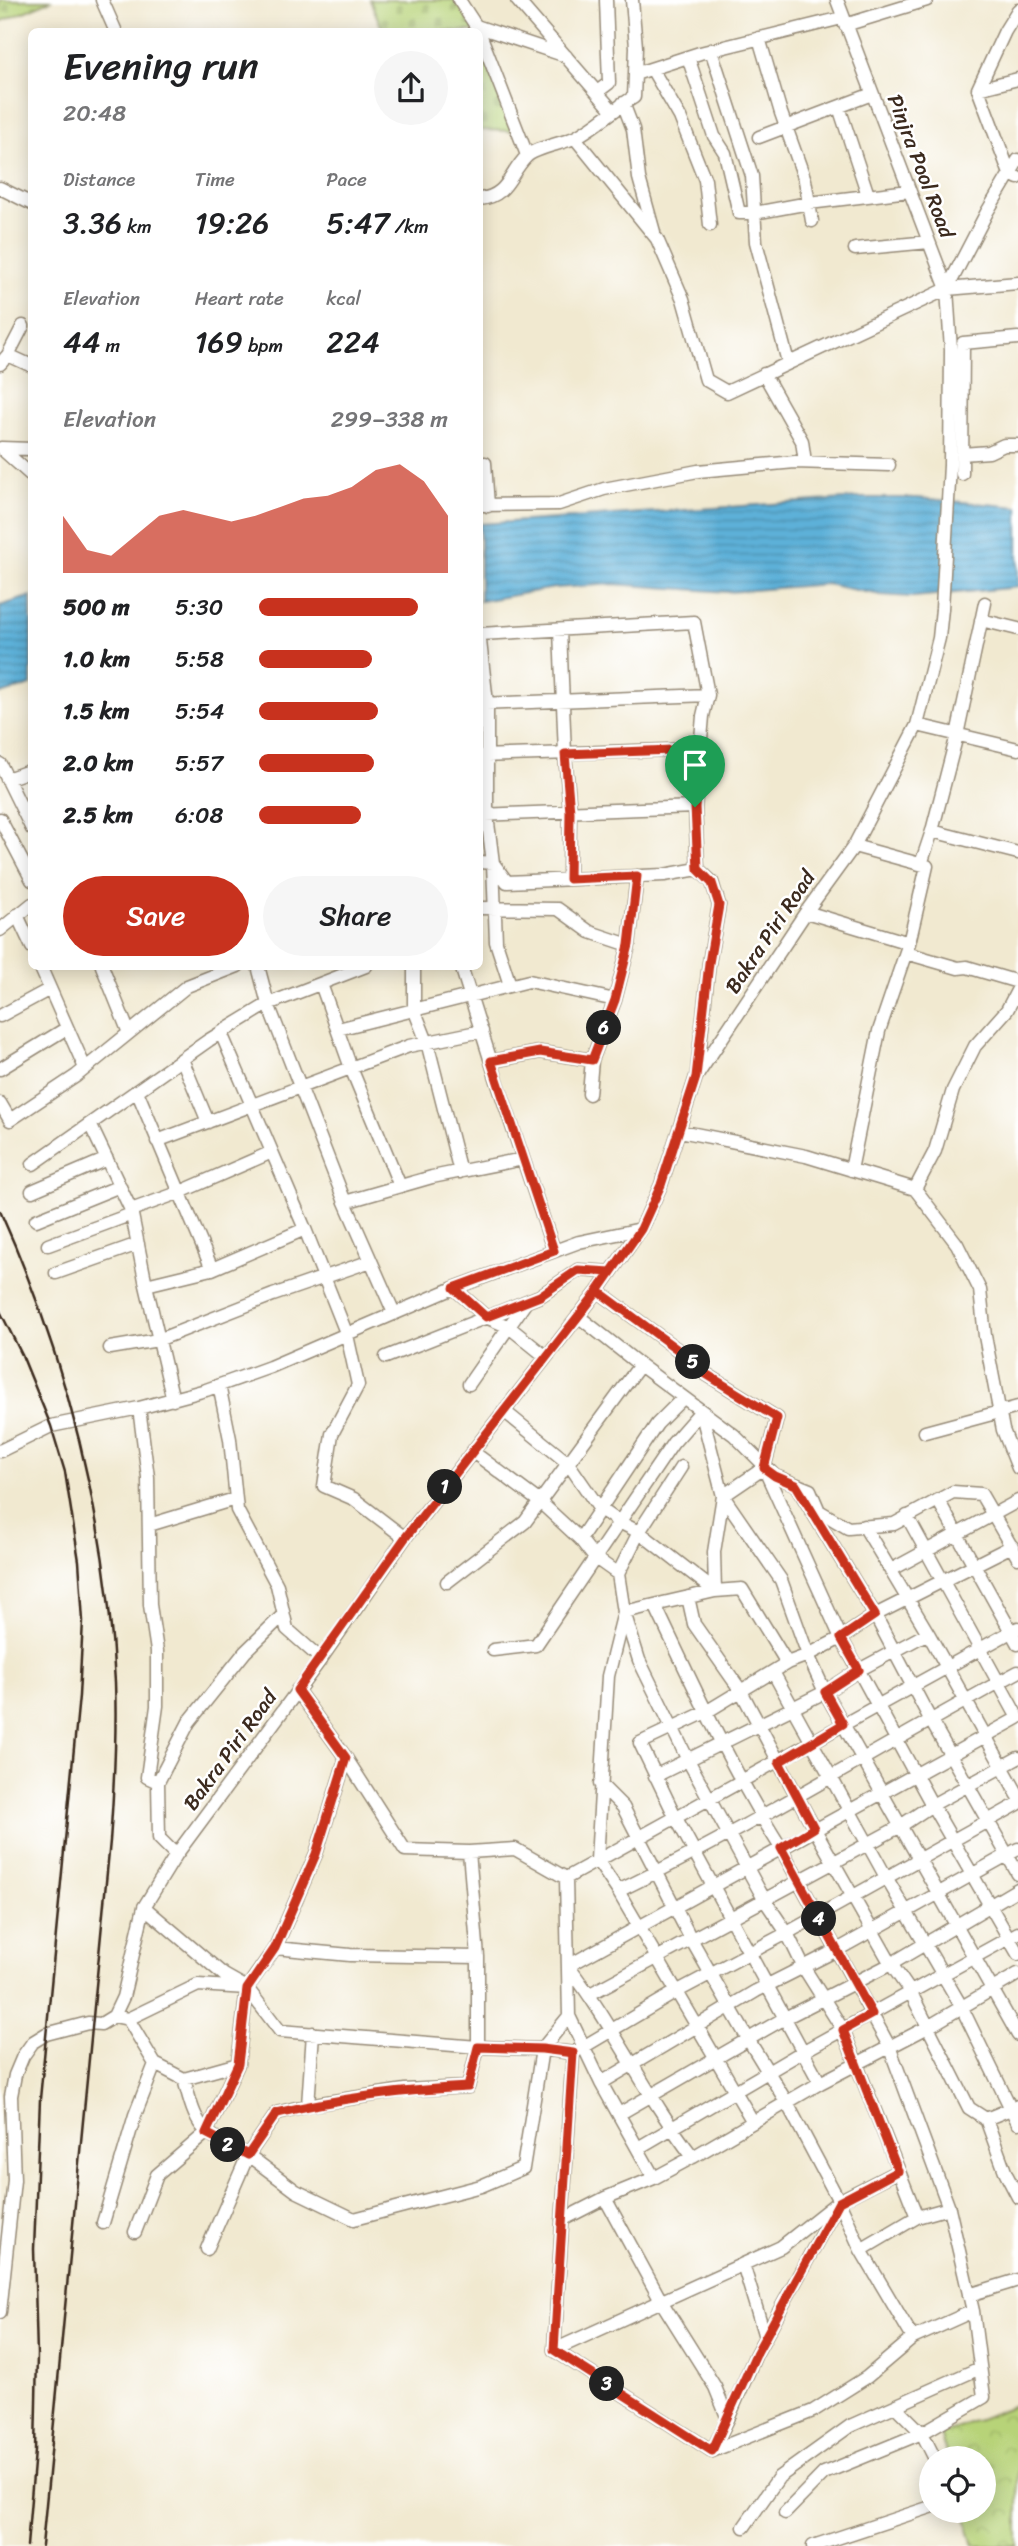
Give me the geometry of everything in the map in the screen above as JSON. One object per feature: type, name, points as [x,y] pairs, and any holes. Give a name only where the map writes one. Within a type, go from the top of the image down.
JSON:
[{"type":"street","points":[[102,0],[114,28]]},
{"type":"street","points":[[458,0],[477,28]]},
{"type":"street","points":[[517,0],[597,92],[618,107],[633,129],[639,178],[657,239],[683,299],[706,380],[727,391],[947,289],[1018,283]]},
{"type":"street","points":[[597,92],[609,83],[606,0]]},
{"type":"street","points":[[483,199],[490,198],[510,183],[527,155],[575,138],[634,97],[636,47],[632,0]]},
{"type":"street","name":"Pinjra Pool Road","points":[[837,0],[947,289],[951,350],[949,488]]},
{"type":"street","points":[[635,74],[711,50],[844,21],[894,4],[927,0]]},
{"type":"street","points":[[1014,176],[978,89],[1018,10]]},
{"type":"street","points":[[483,32],[568,57]]},
{"type":"street","points":[[759,38],[786,127],[806,180],[812,221]]},
{"type":"street","points":[[483,43],[527,155]]},
{"type":"street","points":[[711,50],[752,176],[756,242],[789,362]]},
{"type":"street","points":[[688,57],[714,136],[725,153],[739,213],[909,191]]},
{"type":"street","points":[[652,69],[680,117],[705,180],[710,225]]},
{"type":"street","points":[[978,89],[1018,79]]},
{"type":"street","points":[[759,137],[872,94]]},
{"type":"street","points":[[839,107],[867,195]]},
{"type":"street","points":[[575,138],[657,239]]},
{"type":"street","points":[[947,289],[987,212],[1014,176],[1018,160]]},
{"type":"street","points":[[0,188],[28,203]]},
{"type":"street","points":[[855,249],[929,243]]},
{"type":"street","points":[[23,326],[4,359],[28,365]]},
{"type":"street","points":[[962,474],[963,343],[1018,338]]},
{"type":"street","points":[[764,374],[802,441],[805,462]]},
{"type":"street","points":[[962,454],[989,452],[1004,445],[1018,445]]},
{"type":"street","points":[[1,448],[28,449]]},
{"type":"street","points":[[1,448],[28,472]]},
{"type":"street","points":[[485,463],[484,506],[559,504],[604,489],[698,471],[805,462],[889,465]]},
{"type":"street","name":"Bakra Piri Road","points":[[114,2016],[122,1997],[144,1907],[176,1855],[321,1659],[405,1538],[598,1291],[641,1229],[661,1185],[696,1077],[806,912],[854,846],[918,725],[939,638],[949,488]]},
{"type":"street","points":[[920,864],[932,831],[957,735],[985,603]]},
{"type":"street","points":[[981,621],[1018,629]]},
{"type":"street","points":[[483,634],[694,622],[708,695],[703,716],[695,807],[698,869],[712,883],[719,905],[709,963],[696,1077]]},
{"type":"street","points":[[560,630],[570,812],[569,879]]},
{"type":"street","points":[[510,985],[496,942],[493,863],[483,815],[483,703],[708,695]]},
{"type":"street","points":[[918,725],[1018,749]]},
{"type":"street","points":[[483,756],[700,749]]},
{"type":"street","points":[[0,764],[28,821]]},
{"type":"street","points":[[7,779],[28,771]]},
{"type":"street","points":[[19,802],[28,799]]},
{"type":"street","points":[[483,815],[695,807]]},
{"type":"street","points":[[2,825],[28,873]]},
{"type":"street","points":[[932,831],[1018,853]]},
{"type":"street","points":[[851,1170],[879,1031],[908,948],[927,866],[854,846]]},
{"type":"street","points":[[483,862],[493,863],[507,882],[664,875],[698,869]]},
{"type":"street","points":[[589,1094],[592,1060],[615,1000],[629,945],[637,876]]},
{"type":"street","points":[[0,930],[28,907]]},
{"type":"street","points":[[483,908],[558,909],[590,932],[629,945]]},
{"type":"street","points":[[806,912],[958,968],[967,967],[1018,982]]},
{"type":"street","points":[[17,915],[28,938]]},
{"type":"street","points":[[42,970],[85,1068]]},
{"type":"street","points":[[105,970],[129,1033]]},
{"type":"street","points":[[199,970],[203,980]]},
{"type":"street","points":[[0,1103],[10,1120],[85,1068],[187,986],[228,970]]},
{"type":"street","points":[[259,970],[268,1004],[345,1202],[394,1313]]},
{"type":"street","points":[[33,1164],[182,1059],[268,1004],[356,970]]},
{"type":"street","points":[[414,970],[414,1009],[428,1042],[460,1172]]},
{"type":"street","points":[[462,970],[554,1251]]},
{"type":"street","points":[[338,1029],[529,981],[615,1000]]},
{"type":"street","points":[[321,984],[351,1068],[400,1186]]},
{"type":"street","points":[[0,1016],[50,989]]},
{"type":"street","points":[[915,1189],[935,1151],[953,1090],[975,1046],[1007,1010],[1018,989]]},
{"type":"street","points":[[0,1069],[68,1028]]},
{"type":"street","points":[[157,1141],[409,1046],[482,1031]]},
{"type":"street","points":[[221,1033],[347,1335],[358,1385],[332,1434],[324,1486],[354,1499],[405,1538]]},
{"type":"street","points":[[491,1061],[540,1052],[592,1060]]},
{"type":"street","points":[[182,1059],[208,1122]]},
{"type":"street","points":[[137,1091],[212,1269]]},
{"type":"street","points":[[90,1124],[132,1212],[173,1400]]},
{"type":"street","points":[[680,1131],[806,1156],[915,1189],[957,1244],[980,1290],[985,1336],[1003,1430],[1018,1468]]},
{"type":"street","points":[[48,1245],[272,1152]]},
{"type":"street","points":[[32,1191],[107,1159]]},
{"type":"street","points":[[345,1202],[400,1186],[523,1159]]},
{"type":"street","points":[[36,1220],[120,1186]]},
{"type":"street","points":[[146,1285],[212,1269],[305,1229]]},
{"type":"street","points":[[0,1451],[51,1426],[173,1400],[219,1385],[347,1335],[454,1288],[554,1251],[579,1242],[641,1229]]},
{"type":"street","points":[[56,1273],[138,1244]]},
{"type":"street","points":[[110,1348],[158,1339],[371,1261]]},
{"type":"street","points":[[386,1357],[540,1296],[578,1270],[611,1272]]},
{"type":"street","points":[[454,1288],[486,1317],[509,1327],[545,1356]]},
{"type":"street","points":[[598,1291],[706,1374],[777,1418],[764,1468],[841,1638],[989,1906],[1013,1935],[1018,1954]]},
{"type":"street","points":[[469,1384],[526,1301]]},
{"type":"street","points":[[578,1316],[640,1366],[734,1435],[764,1468],[775,1476],[810,1490],[819,1511],[848,1528],[894,1524],[953,1492],[981,1494],[1015,1552],[975,1566],[875,1615],[841,1638],[808,1656],[787,1663],[706,1712],[640,1743],[712,1887],[820,2083]]},
{"type":"street","points":[[447,1583],[525,1522],[640,1366]]},
{"type":"street","points":[[219,1385],[230,1439],[237,1510],[276,1585],[287,1629],[321,1659]]},
{"type":"street","points":[[580,1539],[657,1424],[683,1398]]},
{"type":"street","points":[[925,1432],[1018,1407]]},
{"type":"street","points":[[139,1408],[148,1476],[150,1605],[157,1651],[157,1706],[148,1777],[158,1783]]},
{"type":"street","points":[[504,1411],[568,1462],[599,1508],[639,1532],[715,1591]]},
{"type":"street","points":[[701,1411],[723,1496],[781,1580],[808,1656],[825,1692],[1018,2035]]},
{"type":"street","points":[[494,1650],[536,1645],[673,1443],[701,1411]]},
{"type":"street","points":[[1003,1430],[1018,1436]]},
{"type":"street","points":[[473,1452],[540,1502],[580,1539],[594,1558],[618,1574]]},
{"type":"street","points":[[681,1466],[639,1532],[618,1574],[624,1612],[639,1660],[671,1727],[746,1868],[843,2030],[918,2217]]},
{"type":"street","points":[[715,1591],[714,1552],[723,1496],[764,1468]]},
{"type":"street","points":[[796,1485],[875,1615],[988,1821],[1013,1852],[1018,1874]]},
{"type":"street","points":[[149,1525],[235,1499]]},
{"type":"street","points":[[566,1878],[779,1762],[912,1685],[981,1648],[1016,1635],[955,1534],[938,1500]]},
{"type":"street","points":[[891,1570],[1018,1501]]},
{"type":"street","points":[[568,1966],[814,1828],[1018,1718],[907,1516]]},
{"type":"street","points":[[864,1526],[928,1633],[1018,1795]]},
{"type":"street","points":[[624,1612],[715,1591],[742,1589],[787,1663]]},
{"type":"street","points":[[688,1597],[694,1624],[741,1691],[814,1828],[891,1964],[911,1993],[969,2108],[986,2119],[1006,2174],[1018,2197]]},
{"type":"street","points":[[655,1605],[706,1712],[761,1817],[781,1848],[888,2046],[949,2208],[973,2311],[984,2397],[922,2433],[824,2473],[785,2513]]},
{"type":"street","points":[[624,1612],[608,1676],[597,1860],[618,1891],[753,2122]]},
{"type":"street","points":[[176,1855],[159,1838],[158,1783],[190,1722],[245,1651],[282,1616]]},
{"type":"street","points":[[655,1776],[825,1692],[859,1670],[928,1633]]},
{"type":"street","points":[[774,1672],[848,1810],[961,2006],[1014,2107],[1018,2123]]},
{"type":"street","points":[[618,1891],[729,1835],[930,1719],[1018,1672]]},
{"type":"street","points":[[297,1690],[346,1758],[405,1850],[469,1852],[515,1849],[566,1878]]},
{"type":"street","points":[[135,2232],[157,2175],[206,2133],[238,2064],[247,1989],[275,1948],[316,1854],[346,1758]]},
{"type":"street","points":[[590,1994],[899,1827],[932,1805],[1018,1758]]},
{"type":"street","points":[[600,1784],[623,1807],[691,1939],[787,2103],[861,2250],[913,2338]]},
{"type":"street","points":[[144,1907],[224,1975],[247,1989],[280,2031],[478,2047],[578,2051],[677,1992],[1018,1804]]},
{"type":"street","points":[[207,2249],[248,2155],[277,2113],[308,2105],[405,2090],[468,2087],[478,2047],[478,1956],[469,1852]]},
{"type":"street","points":[[601,2083],[768,1985],[804,1968],[1013,1852]]},
{"type":"street","points":[[554,2350],[562,2220],[578,2051],[569,2016],[566,1878]]},
{"type":"street","points":[[619,2115],[785,2018],[891,1964],[1018,1889]]},
{"type":"street","points":[[638,2148],[769,2074],[802,2052],[1013,1935]]},
{"type":"street","points":[[275,1948],[350,1955],[478,1956]]},
{"type":"street","points":[[568,1966],[590,1994],[650,2096],[693,2157]]},
{"type":"street","points":[[562,2220],[693,2157],[820,2083],[928,2027],[1018,1974]]},
{"type":"street","points":[[0,2312],[14,2180],[6,2114],[15,2075],[33,2042],[46,2034],[88,2023],[101,2024],[114,2016],[128,2019],[198,1985],[247,1989]]},
{"type":"street","points":[[184,2079],[193,2113],[206,2133],[248,2155],[296,2191],[354,2219],[481,2186],[523,2168],[542,2049],[569,2016]]},
{"type":"street","points":[[128,2019],[155,2064],[184,2079],[238,2064]]},
{"type":"street","points":[[308,2105],[313,2033]]},
{"type":"street","points":[[578,2051],[601,2083],[654,2178]]},
{"type":"street","points":[[103,2223],[135,2115],[155,2064]]},
{"type":"street","points":[[986,2119],[1014,2107]]},
{"type":"street","points":[[554,2350],[781,2246],[839,2202],[898,2171]]},
{"type":"street","points":[[605,2198],[661,2301],[715,2387],[728,2419]]},
{"type":"street","points":[[712,2451],[765,2337],[839,2202]]},
{"type":"street","points":[[861,2250],[918,2217],[949,2208]]},
{"type":"street","points":[[743,2264],[765,2337]]},
{"type":"street","points":[[969,2295],[1018,2280]]},
{"type":"street","points":[[712,2451],[813,2411],[867,2377],[913,2338],[973,2311]]},
{"type":"street","points":[[554,2350],[712,2451]]},
{"type":"street","points":[[744,2527],[779,2477],[849,2427],[980,2368]]},
{"type":"street","points":[[895,2406],[922,2433],[928,2446]]},
{"type":"street","points":[[813,2546],[919,2511]]},
{"type":"green space","points":[[0,0],[52,0],[0,22]]},
{"type":"green space","points":[[370,0],[458,0],[477,28],[382,28]]},
{"type":"green space","points":[[483,42],[517,131],[483,130]]},
{"type":"green space","points":[[1018,2404],[1018,2546],[974,2546],[967,2523],[996,2523],[996,2446],[944,2446],[940,2434]]},
{"type":"water","points":[[860,498],[917,498],[1018,507],[1018,587],[913,597],[881,595],[826,584],[728,592],[614,584],[554,588],[483,600],[483,524]]},
{"type":"water","points":[[28,597],[28,686],[0,694],[0,606]]},
{"type":"railway","points":[[0,1211],[45,1324],[79,1441],[103,1561],[115,1682],[115,1762],[110,1841],[42,2546]]},
{"type":"railway","points":[[0,1311],[22,1355],[51,1426],[65,1472],[79,1561],[83,1621],[79,1696],[40,2099],[34,2249],[37,2354],[35,2451],[27,2546]]},
{"type":"route","points":[[695,807],[698,869],[712,883],[719,905],[709,963],[696,1077],[661,1185],[641,1229],[598,1291],[405,1538],[297,1690],[346,1758],[316,1854],[275,1948],[247,1989],[238,2064],[206,2133],[248,2155],[277,2113],[308,2105],[405,2090],[468,2087],[478,2047],[573,2053],[554,2350],[712,2451],[756,2354],[839,2202],[898,2171],[843,2030],[872,2014],[781,1848],[814,1828],[779,1762],[843,1724],[825,1692],[859,1670],[841,1638],[875,1615],[796,1485],[764,1468],[777,1418],[706,1374],[598,1291],[611,1272],[578,1270],[540,1296],[486,1317],[454,1288],[554,1251],[491,1061],[540,1052],[592,1060],[615,1000],[629,945],[637,876],[569,879],[570,812],[565,754],[700,749],[695,807]]}]
